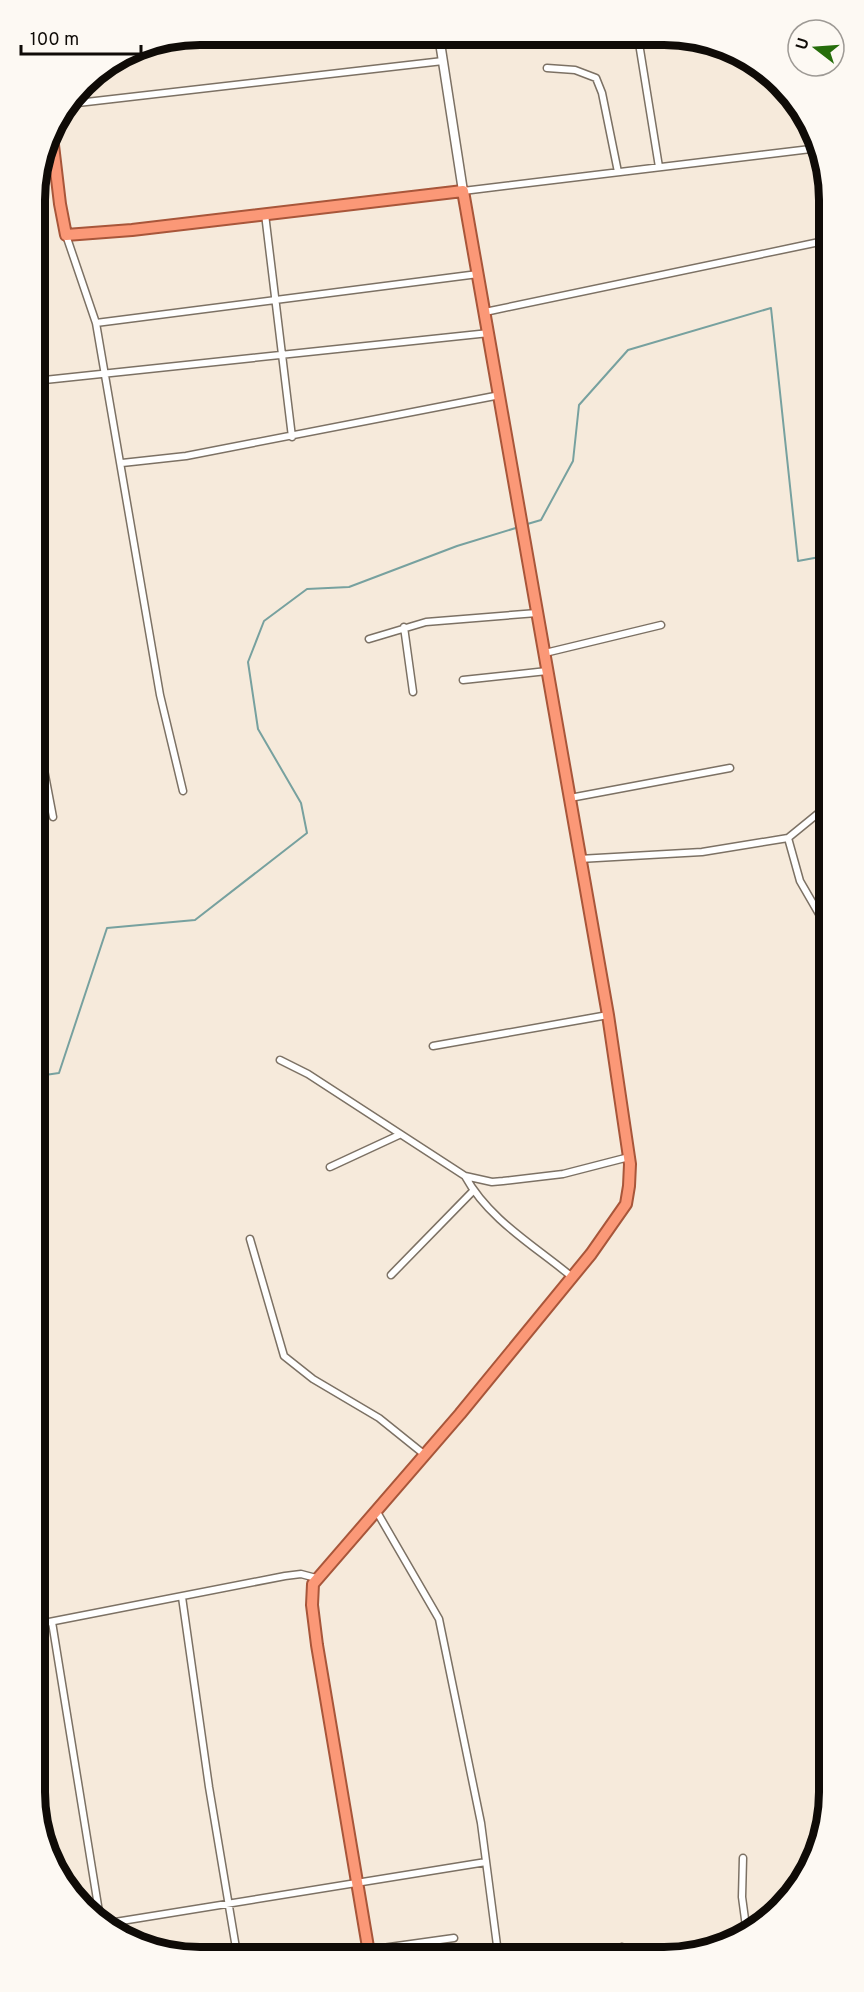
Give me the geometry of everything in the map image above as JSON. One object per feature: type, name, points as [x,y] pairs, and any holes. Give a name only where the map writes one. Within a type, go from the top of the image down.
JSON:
[{"type":"highway","points":[[54,150],[66,235],[132,230],[463,191],[500,395],[608,1015],[628,1157],[629,1186],[626,1204],[572,1277],[377,1512],[316,1578],[312,1590],[315,1635],[368,1947]]},
{"type":"street","points":[[440,45],[463,191],[810,149]]},
{"type":"street","points":[[639,45],[659,167]]},
{"type":"street","points":[[79,103],[443,61]]},
{"type":"street","points":[[547,68],[575,70],[596,78],[602,93],[618,172]]},
{"type":"street","points":[[265,214],[292,437]]},
{"type":"street","points":[[66,235],[96,323],[122,463],[130,525],[160,695],[183,791]]},
{"type":"street","points":[[485,312],[819,242]]},
{"type":"street","points":[[96,323],[478,274]]},
{"type":"street","points":[[45,380],[489,333]]},
{"type":"street","points":[[122,463],[186,456],[292,437],[500,395]]},
{"type":"street","points":[[369,639],[404,627],[441,620],[537,613]]},
{"type":"street","points":[[545,653],[661,625]]},
{"type":"street","points":[[404,627],[413,692]]},
{"type":"street","points":[[463,680],[547,671]]},
{"type":"street","points":[[570,798],[730,768]]},
{"type":"street","points":[[45,775],[53,817]]},
{"type":"street","points":[[579,859],[702,852],[788,838],[819,813]]},
{"type":"street","points":[[788,838],[800,881],[819,914]]},
{"type":"street","points":[[433,1046],[608,1015]]},
{"type":"street","points":[[280,1060],[308,1074],[465,1176],[497,1182],[563,1174],[628,1157]]},
{"type":"street","points":[[330,1167],[399,1135]]},
{"type":"street","points":[[465,1176],[473,1191],[502,1221],[572,1277]]},
{"type":"street","points":[[391,1275],[473,1191]]},
{"type":"street","points":[[250,1239],[284,1356],[313,1378],[378,1418],[425,1455]]},
{"type":"street","points":[[377,1512],[439,1619],[474,1785],[497,1947]]},
{"type":"street","points":[[45,1623],[285,1576],[301,1574],[316,1578]]},
{"type":"street","points":[[182,1597],[236,1947]]},
{"type":"street","points":[[52,1622],[99,1909]]},
{"type":"street","points":[[743,1858],[742,1898],[746,1924]]},
{"type":"street","points":[[116,1922],[486,1862]]},
{"type":"street","points":[[399,1947],[454,1938]]},
{"type":"waterway","points":[[524,525],[541,520],[573,461],[579,405],[628,350],[771,308],[798,561],[819,557]]},
{"type":"waterway","points":[[45,1075],[59,1073],[107,928],[195,920],[307,833],[301,803],[258,729],[248,662],[264,621],[307,589],[349,587],[457,546],[519,527]]}]
